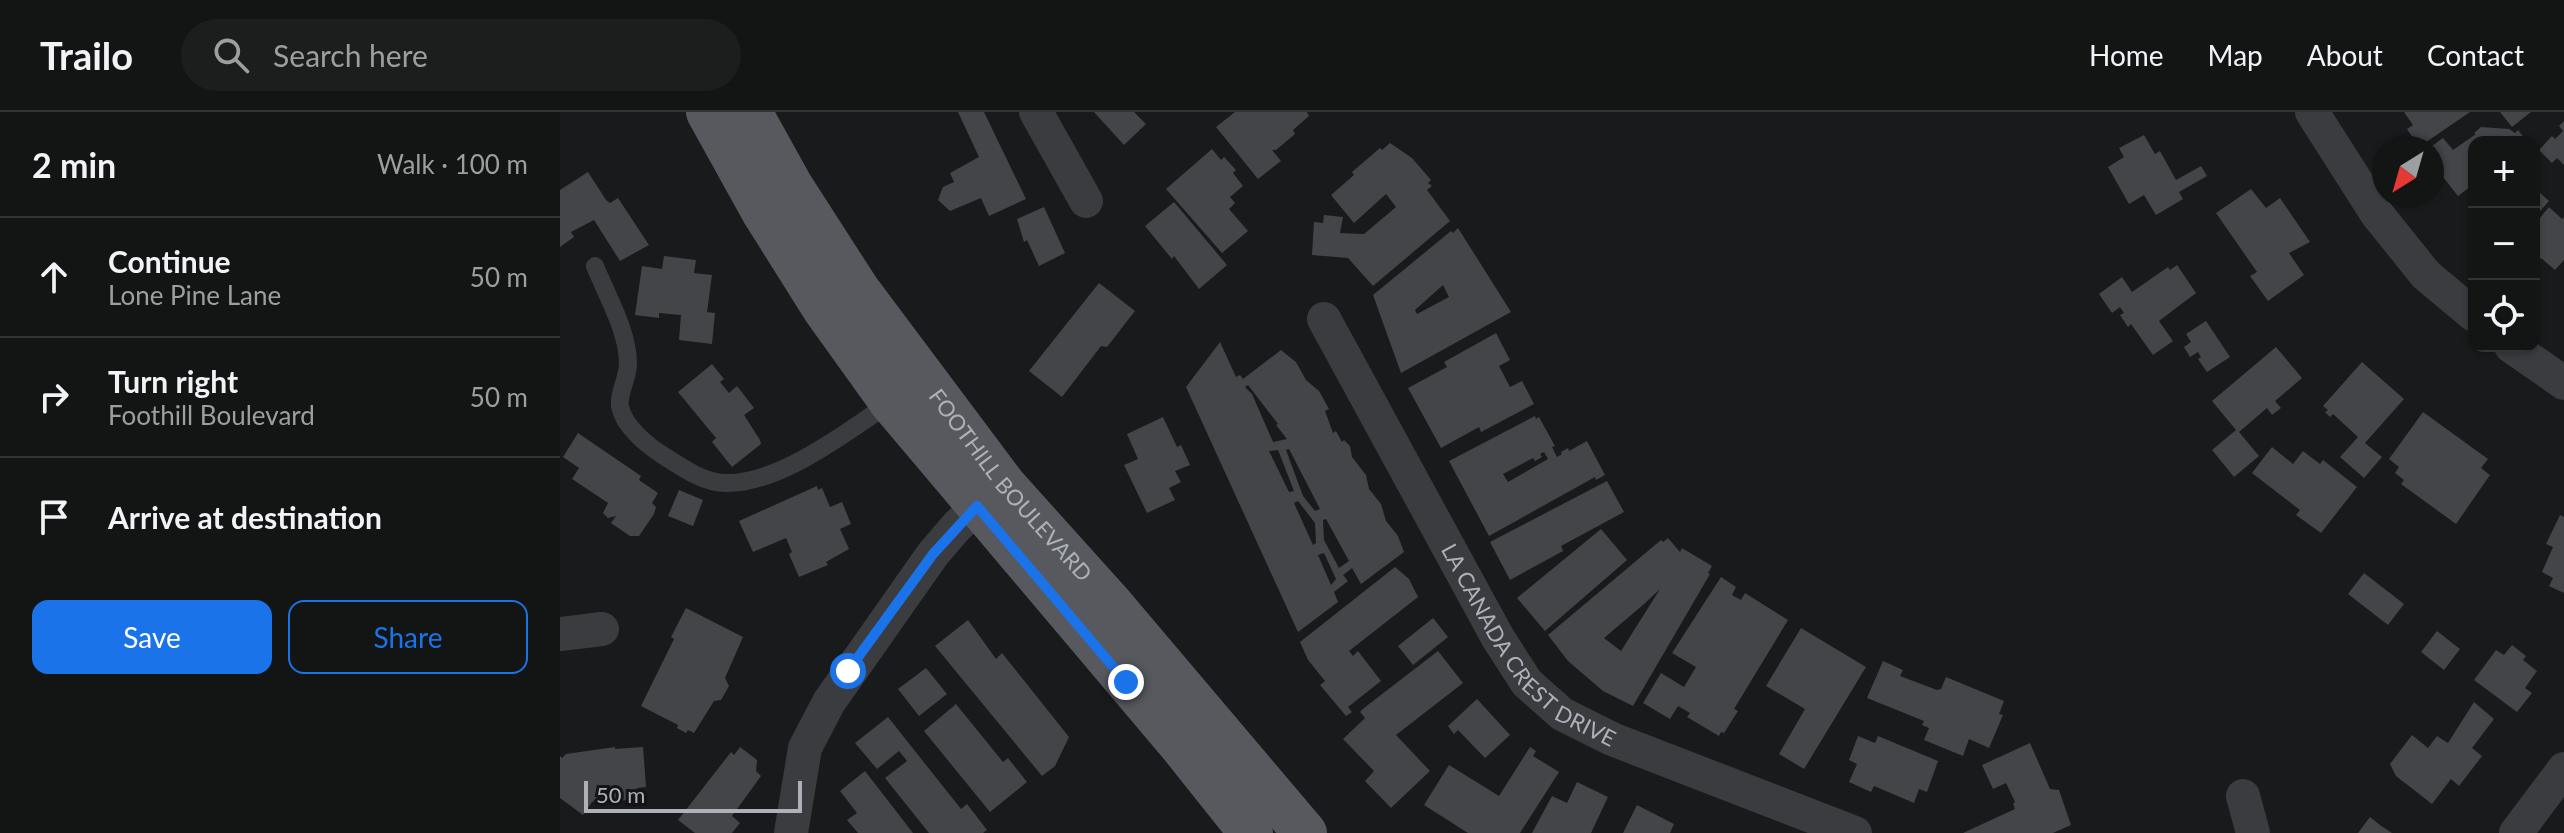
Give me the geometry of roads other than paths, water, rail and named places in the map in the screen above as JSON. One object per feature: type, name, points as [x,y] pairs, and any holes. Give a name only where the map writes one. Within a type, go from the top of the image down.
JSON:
[{"type":"main road","name":"FOOTHILL BOULEVARD","points":[[708,112],[764,213],[825,310],[907,391],[991,496],[1195,732],[1305,833]]},
{"type":"main road","name":"FOOTHILL BOULEVARD","points":[[750,112],[799,199],[858,290],[907,391]]},
{"type":"main road","name":"FOOTHILL BOULEVARD","points":[[1195,732],[1251,833]]},
{"type":"street","points":[[1036,112],[1086,201]]},
{"type":"street","points":[[2312,112],[2377,214],[2426,275],[2468,310]]},
{"type":"street","name":"LA CANADA CREST DRIVE","points":[[1324,319],[1498,638],[1527,683],[1562,714],[1612,739],[1855,833]]},
{"type":"street","points":[[2520,352],[2564,383]]},
{"type":"street","points":[[791,833],[805,748],[829,702],[933,554],[991,496]]},
{"type":"street","points":[[560,634],[602,629]]},
{"type":"street","points":[[2516,833],[2564,769]]},
{"type":"street","points":[[2243,796],[2253,833]]},
{"type":"lane","points":[[595,266],[627,348],[628,369],[620,405],[628,424],[656,451],[693,475],[724,483],[759,479],[784,469],[907,391]]}]
